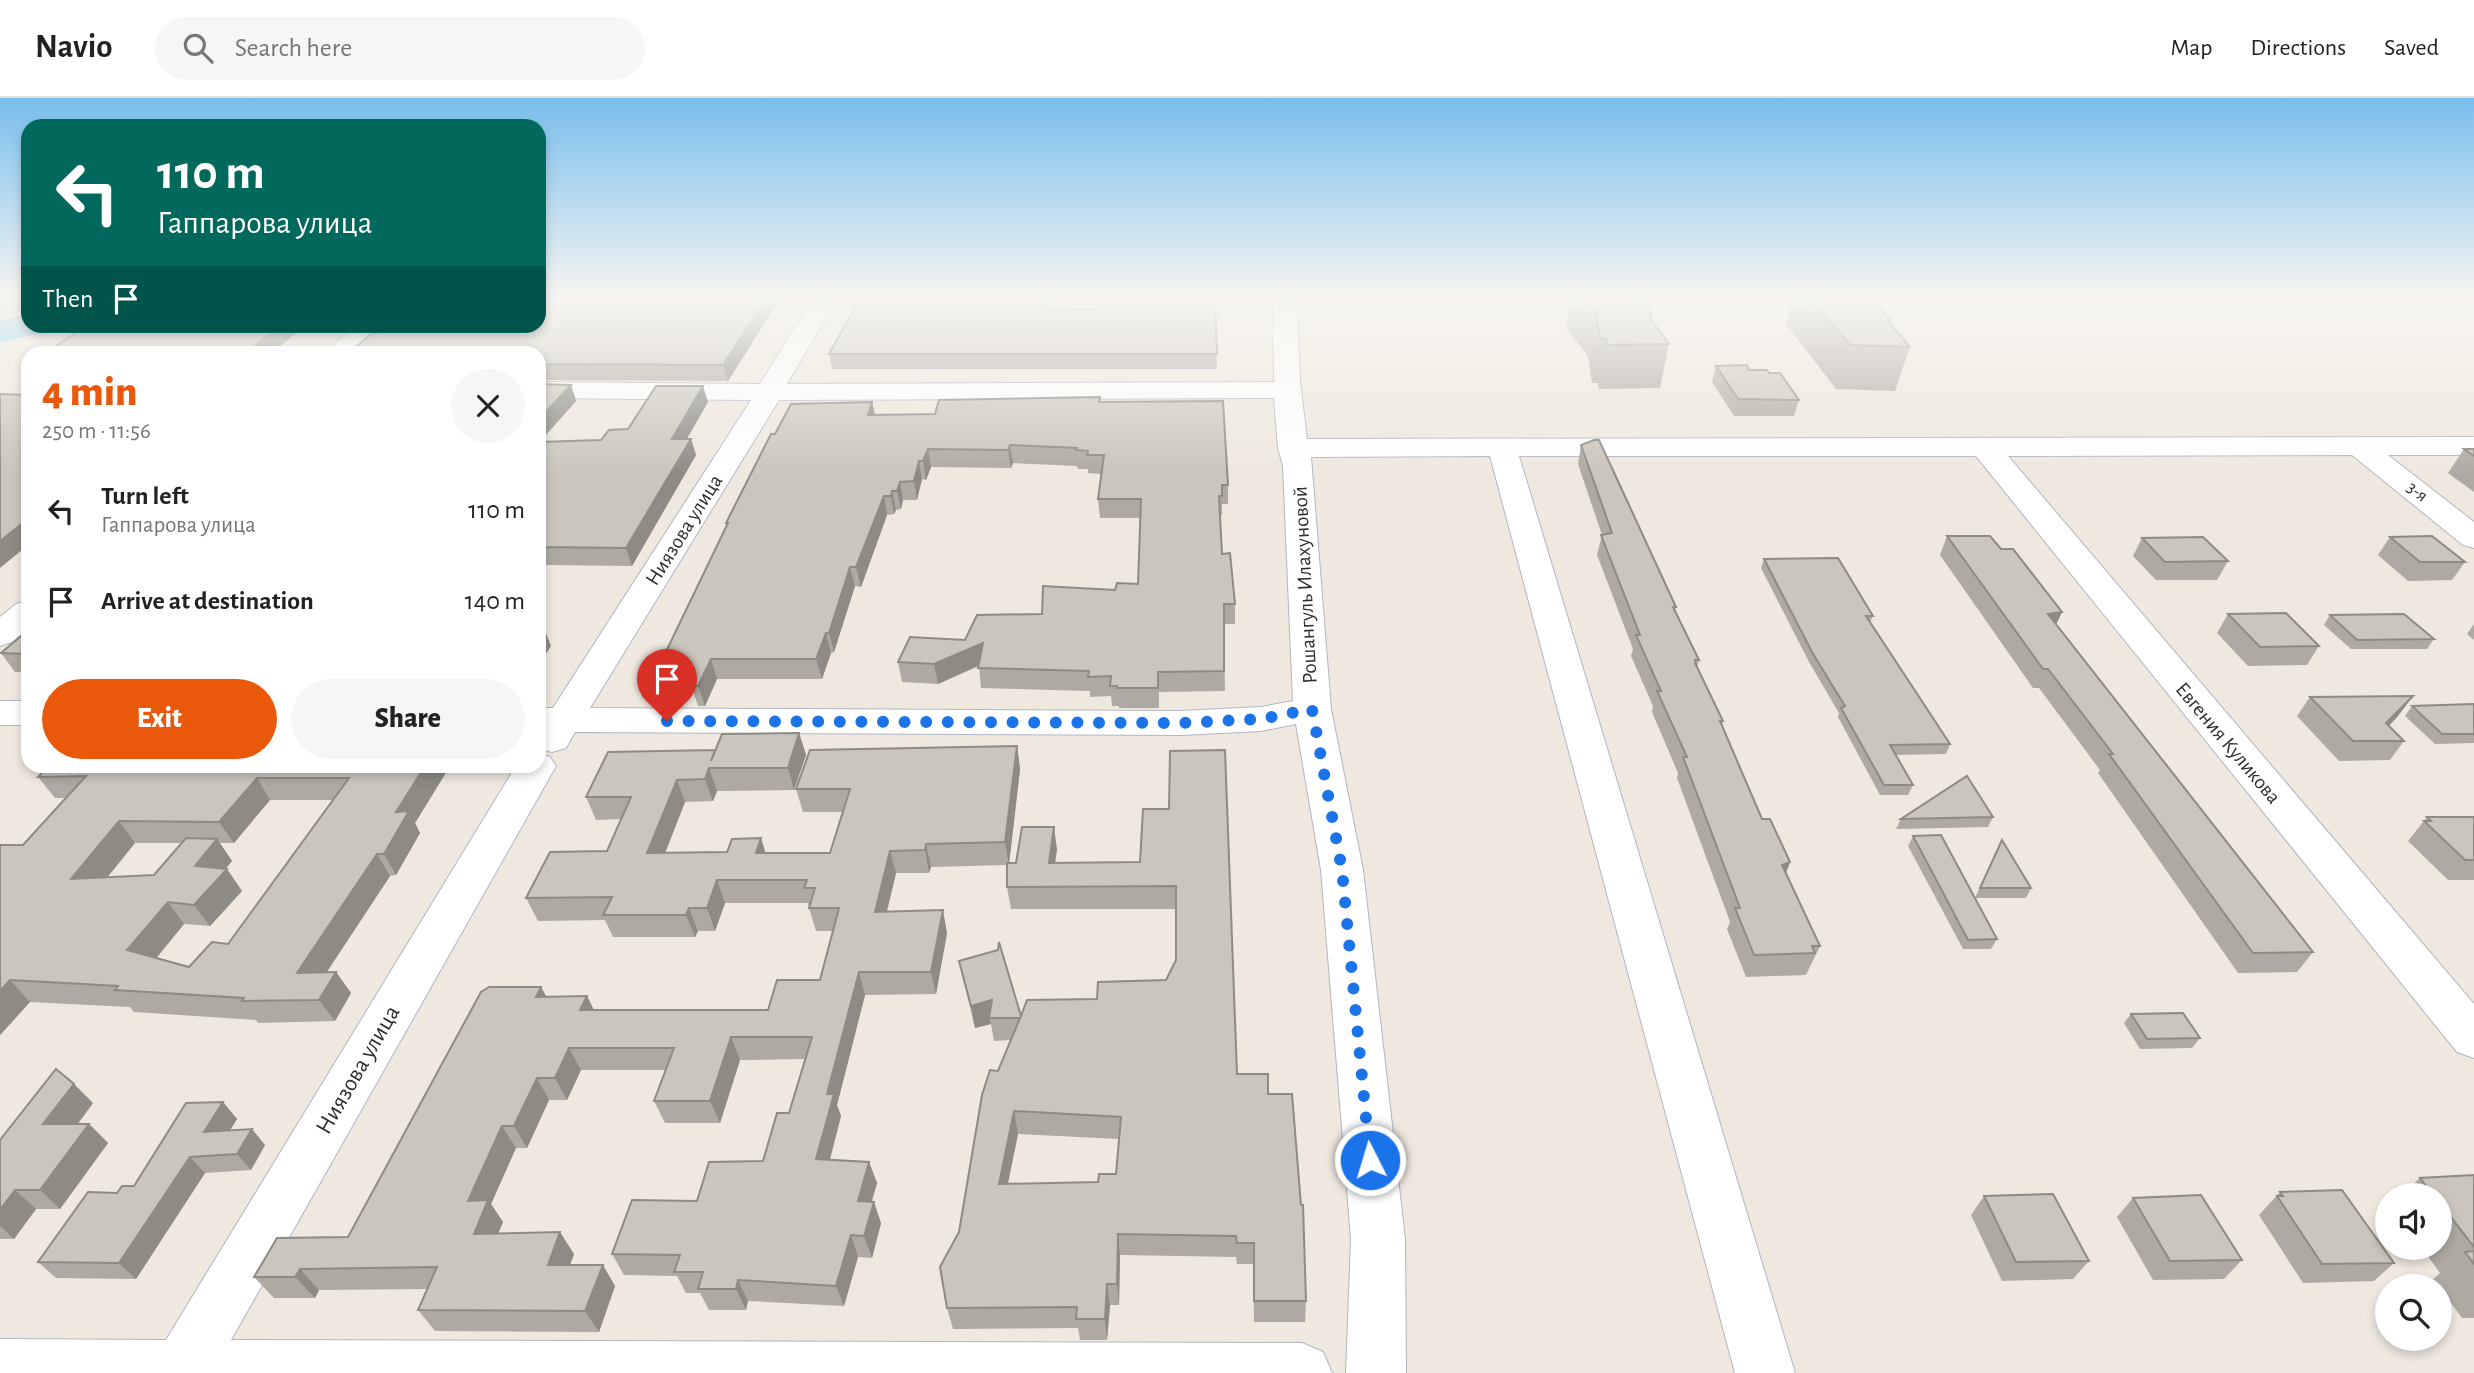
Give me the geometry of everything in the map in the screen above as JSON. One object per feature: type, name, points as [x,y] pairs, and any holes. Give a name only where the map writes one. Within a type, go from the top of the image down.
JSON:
[{"type":"street","name":"Ниязова улица","points":[[546,738],[551,720],[770,392],[789,356]]},
{"type":"street","name":"Рошангуль Илахуновой","points":[[1287,356],[1293,447],[1298,466],[1312,709],[1342,870],[1377,1239],[1376,1373]]},
{"type":"street","points":[[546,390],[1288,390]]},
{"type":"street","name":"Евгения Куликова","points":[[1984,446],[2474,1038]]},
{"type":"street","points":[[1293,447],[2474,446]]},
{"type":"street","name":"3-я","points":[[2360,447],[2474,538]]},
{"type":"street","points":[[1502,448],[1765,1373]]},
{"type":"street","points":[[0,635],[21,617]]},
{"type":"street","points":[[551,720],[1181,723],[1261,719],[1312,709]]},
{"type":"street","points":[[0,713],[21,713]]},
{"type":"street","name":"Ниязова улица","points":[[180,1372],[532,773]]},
{"type":"street","points":[[0,1369],[180,1372],[1302,1373]]},
{"type":"building","points":[[546,356],[729,356],[723,365],[546,364]]},
{"type":"building","points":[[1747,365],[1749,370],[1780,373],[1799,400],[1738,399],[1716,366]]},
{"type":"building","points":[[546,384],[571,385],[546,412]]},
{"type":"building","points":[[656,386],[703,386],[672,439],[691,439],[626,548],[546,547],[546,442],[601,440],[609,430],[628,429]]},
{"type":"building","points":[[0,394],[21,395],[21,524],[0,541]]},
{"type":"building","points":[[1100,397],[1099,402],[1223,401],[1228,485],[1222,485],[1222,496],[1219,496],[1222,554],[1230,553],[1235,604],[1224,604],[1224,671],[1158,672],[1158,688],[1117,688],[1110,686],[1111,676],[1088,677],[1089,671],[978,668],[983,643],[934,664],[898,662],[910,637],[965,640],[977,615],[1042,614],[1043,586],[1115,590],[1117,583],[1138,584],[1141,499],[1098,499],[1104,455],[1087,455],[1088,451],[1076,450],[1077,448],[1010,445],[1008,450],[928,449],[923,461],[919,461],[914,481],[900,482],[897,491],[892,491],[891,496],[884,496],[856,567],[850,567],[829,633],[826,633],[816,659],[711,659],[698,686],[692,686],[688,664],[660,664],[726,523],[771,434],[775,434],[791,404],[872,402],[868,415],[935,414],[939,400]]},
{"type":"building","points":[[1599,440],[1676,607],[1673,607],[1699,660],[1695,660],[1695,663],[1723,721],[1720,721],[1762,819],[1770,819],[1790,862],[1782,865],[1820,946],[1812,946],[1815,953],[1754,955],[1735,908],[1740,908],[1683,757],[1687,757],[1657,691],[1661,691],[1636,635],[1640,635],[1601,535],[1612,533],[1581,445]]},
{"type":"building","points":[[2464,449],[2474,449],[2474,456]]},
{"type":"building","points":[[1947,536],[1990,536],[2001,549],[2013,549],[2062,612],[2048,614],[2313,952],[2253,953],[2109,754],[2113,754],[2048,669],[2043,669]]},
{"type":"building","points":[[2432,536],[2465,562],[2420,562],[2390,537]]},
{"type":"building","points":[[2203,537],[2228,561],[2165,562],[2142,538]]},
{"type":"building","points":[[1838,558],[1873,616],[1866,616],[1950,744],[1890,745],[1913,785],[1884,785],[1841,708],[1845,706],[1812,652],[1764,559]]},
{"type":"building","points":[[2286,613],[2319,646],[2260,647],[2228,614]]},
{"type":"building","points":[[2404,614],[2434,639],[2357,640],[2330,615]]},
{"type":"building","points":[[21,636],[21,654],[1,653]]},
{"type":"building","points":[[2413,696],[2386,723],[2404,741],[2353,741],[2310,697]]},
{"type":"building","points":[[2474,704],[2474,734],[2442,734],[2412,706]]},
{"type":"building","points":[[799,733],[788,768],[709,768],[705,779],[677,780],[647,853],[727,852],[732,839],[761,838],[756,853],[830,853],[850,789],[796,789],[810,750],[1017,746],[1005,842],[926,844],[925,850],[890,851],[875,912],[943,910],[931,972],[859,972],[827,1094],[834,1094],[816,1159],[869,1162],[858,1201],[874,1202],[864,1236],[851,1235],[836,1286],[738,1280],[736,1289],[698,1289],[703,1272],[674,1272],[680,1255],[612,1254],[632,1200],[697,1201],[709,1162],[763,1161],[777,1113],[789,1113],[812,1037],[731,1037],[710,1101],[654,1101],[674,1048],[569,1048],[555,1078],[537,1078],[514,1126],[502,1126],[468,1201],[488,1200],[474,1234],[560,1232],[548,1265],[603,1265],[585,1311],[418,1310],[437,1267],[300,1269],[295,1277],[254,1277],[277,1238],[348,1237],[481,992],[489,987],[541,987],[536,997],[587,996],[580,1010],[768,1010],[777,980],[820,980],[839,908],[809,908],[815,888],[804,888],[807,880],[717,880],[707,908],[689,908],[686,915],[603,915],[612,897],[526,898],[550,852],[607,851],[631,797],[586,797],[608,752],[715,750],[711,761],[722,734]]},
{"type":"building","points":[[1225,750],[1237,1074],[1268,1074],[1268,1094],[1292,1094],[1303,1205],[1306,1301],[1254,1301],[1254,1243],[1237,1243],[1236,1236],[1118,1234],[1117,1284],[1107,1284],[1105,1319],[1076,1319],[1077,1307],[947,1308],[940,1267],[959,1232],[982,1095],[990,1070],[998,1071],[1020,1018],[989,1018],[992,1000],[971,1006],[959,961],[998,950],[999,942],[1021,1016],[1027,1000],[1097,999],[1098,982],[1166,980],[1176,960],[1176,886],[1007,887],[1007,863],[1016,863],[1022,827],[1054,827],[1049,863],[1140,862],[1143,809],[1169,809],[1170,751]],"holes":[[[1014,1111],[1121,1117],[1116,1174],[1099,1174],[1098,1182],[999,1184]]]},
{"type":"building","points":[[42,773],[421,773],[396,812],[409,811],[384,854],[377,854],[297,973],[336,972],[319,1000],[242,1001],[244,998],[115,990],[118,986],[10,980],[0,991],[0,845],[23,845],[86,776],[38,777]],"holes":[[[257,778],[349,778],[228,944],[212,942],[189,967],[127,950],[168,902],[194,905],[227,869],[195,866],[217,839],[186,838],[154,875],[71,879],[119,821],[219,822]]]},
{"type":"building","points":[[1967,776],[1993,817],[1901,819]]},
{"type":"building","points":[[2427,817],[2474,817],[2474,860],[2465,860],[2424,821],[2431,821]]},
{"type":"building","points":[[1941,835],[1997,939],[1968,940],[1913,836]]},
{"type":"building","points":[[2002,840],[2031,888],[1980,888]]},
{"type":"building","points":[[2183,1013],[2200,1038],[2147,1039],[2131,1014]]},
{"type":"building","points":[[56,1069],[74,1084],[43,1124],[89,1124],[40,1190],[15,1190],[0,1210],[0,1140]]},
{"type":"building","points":[[223,1102],[204,1132],[252,1129],[237,1154],[190,1157],[119,1263],[38,1262],[88,1192],[117,1193],[122,1186],[134,1186],[186,1103]]},
{"type":"building","points":[[2474,1175],[2474,1247],[2452,1219],[2452,1183],[2424,1183],[2420,1178]]},
{"type":"building","points":[[2342,1190],[2375,1236],[2375,1260],[2392,1260],[2394,1263],[2322,1264],[2277,1196],[2283,1196],[2280,1192]]},
{"type":"building","points":[[2053,1194],[2089,1261],[2016,1262],[1984,1196]]},
{"type":"building","points":[[2201,1195],[2242,1260],[2170,1261],[2133,1198]]},
{"type":"building","points":[[2474,1251],[2474,1264],[2465,1252]]},
{"type":"route","points":[[667,721],[1181,723],[1261,719],[1312,709],[1342,870],[1370,1160]]}]
